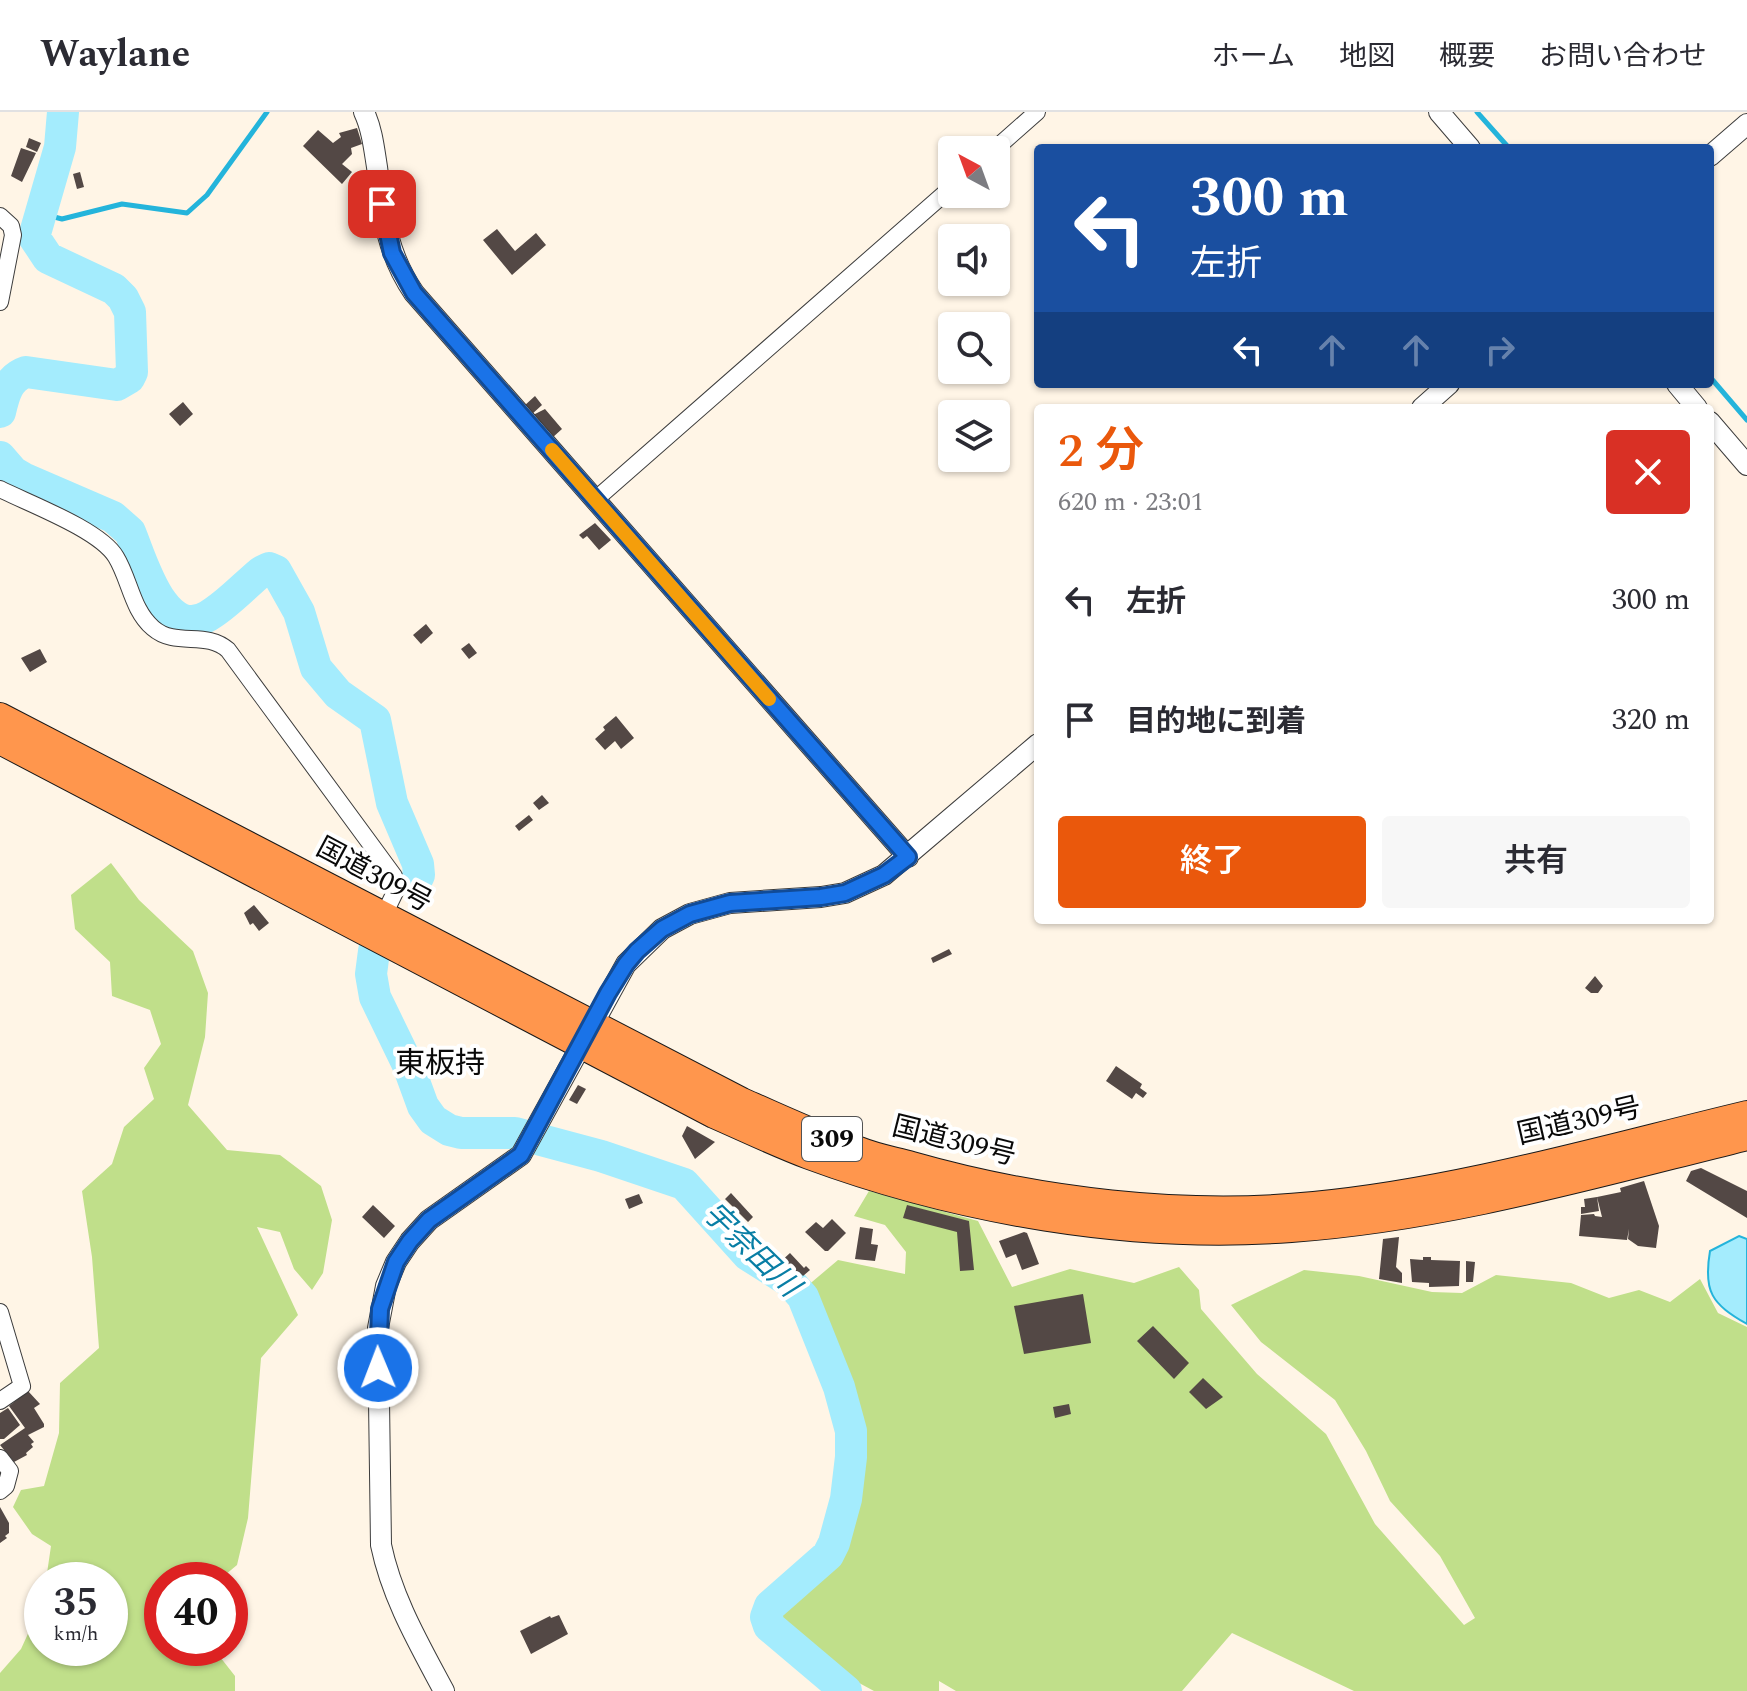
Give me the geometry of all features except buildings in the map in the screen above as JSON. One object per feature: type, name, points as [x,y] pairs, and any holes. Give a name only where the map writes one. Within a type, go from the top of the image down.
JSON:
[{"type":"highway","name":"国道309号","points":[[0,716],[378,927]]},
{"type":"highway","name":"国道309号","points":[[0,741],[378,927],[586,1035],[861,1151],[1008,1188],[1124,1203],[1266,1208],[1314,1205],[1444,1186],[1747,1114]]},
{"type":"highway","name":"国道309号","points":[[586,1035],[714,1115],[808,1156],[933,1194],[1000,1210],[1143,1228],[1223,1231],[1355,1223],[1478,1202],[1747,1137]]},
{"type":"street","points":[[364,112],[374,145],[386,234],[409,285],[908,857]]},
{"type":"street","points":[[1010,136],[1037,112]]},
{"type":"street","points":[[1439,112],[1467,144]]},
{"type":"street","points":[[1714,153],[1747,124]]},
{"type":"street","points":[[595,500],[938,199]]},
{"type":"street","points":[[0,216],[11,226],[13,235],[0,302]]},
{"type":"street","points":[[1426,404],[1444,388]]},
{"type":"street","points":[[1680,388],[1694,404]]},
{"type":"street","points":[[1714,427],[1747,465]]},
{"type":"street","points":[[0,489],[106,545],[122,568],[142,616],[156,630],[173,638],[215,640],[228,650],[394,876],[396,890],[378,927]]},
{"type":"street","points":[[444,1691],[395,1596],[381,1545],[378,1328],[380,1309],[396,1262],[429,1220],[521,1155],[626,964],[649,941],[675,921],[690,914],[730,903],[845,893],[884,875],[1034,747]]},
{"type":"street","points":[[0,1312],[22,1386],[0,1401]]},
{"type":"street","points":[[0,1458],[10,1471],[6,1486],[0,1491]]},
{"type":"green space","points":[[111,863],[139,900],[193,951],[208,993],[205,1037],[188,1105],[227,1150],[280,1155],[321,1186],[332,1220],[323,1273],[312,1290],[294,1269],[280,1232],[257,1227],[298,1315],[261,1358],[248,1518],[238,1562],[144,1562],[144,1666],[227,1666],[235,1676],[235,1691],[0,1691],[0,1673],[24,1642],[24,1666],[128,1666],[128,1562],[49,1562],[51,1546],[32,1534],[13,1507],[21,1490],[44,1486],[59,1433],[60,1383],[99,1348],[92,1257],[82,1191],[112,1164],[124,1127],[154,1099],[144,1068],[161,1044],[150,1010],[112,996],[110,962],[75,929],[71,895]]},
{"type":"green space","points":[[869,1191],[978,1221],[1012,1287],[1070,1269],[1134,1283],[1179,1267],[1199,1290],[1201,1309],[1257,1374],[1326,1434],[1375,1524],[1464,1625],[1475,1618],[1440,1556],[1390,1501],[1366,1451],[1335,1400],[1261,1342],[1231,1305],[1304,1270],[1359,1276],[1432,1292],[1462,1293],[1496,1275],[1571,1283],[1609,1298],[1639,1290],[1670,1302],[1700,1279],[1718,1313],[1747,1327],[1747,1691],[1354,1691],[1232,1633],[1182,1691],[956,1691],[939,1681],[939,1691],[874,1691],[794,1648],[771,1631],[768,1602],[824,1548],[847,1467],[850,1423],[818,1341],[793,1298],[838,1260],[905,1274],[906,1252],[885,1225],[854,1216]]},
{"type":"water","points":[[1739,1236],[1747,1239],[1747,1324],[1718,1303],[1709,1287],[1708,1277],[1710,1251]]},
{"type":"waterway","name":"宇奈田川","points":[[0,412],[11,383],[26,372],[117,385],[129,378],[132,372],[130,312],[123,298],[114,289],[48,258],[34,237],[60,147],[63,112]]},
{"type":"waterway","points":[[39,213],[62,219],[122,204],[187,213],[207,195],[267,112]]},
{"type":"waterway","points":[[1477,112],[1505,144]]},
{"type":"waterway","points":[[1714,382],[1747,420]]},
{"type":"waterway","name":"宇奈田川","points":[[0,457],[13,472],[25,479],[113,517],[130,532],[157,595],[179,618],[193,621],[208,616],[261,572],[269,568],[276,571],[299,612],[316,668],[338,694],[375,720],[392,803],[418,864],[419,875],[415,883]]},
{"type":"waterway","name":"宇奈田川","points":[[374,951],[371,974],[375,997],[408,1065],[423,1106],[433,1120],[461,1133],[515,1133],[601,1156],[684,1184],[748,1255],[789,1281],[803,1297],[839,1387],[851,1431],[851,1457],[846,1499],[828,1555],[770,1606],[766,1617],[769,1626],[846,1691]]},
{"type":"slow traffic","points":[[552,450],[769,699]]},
{"type":"district","name":"東板持","points":[[440,1064]]},
{"type":"route","points":[[378,1368],[380,1309],[396,1262],[429,1220],[521,1155],[608,993],[637,951],[675,921],[710,907],[845,893],[884,875],[908,857],[414,293],[392,253],[382,204]]}]
